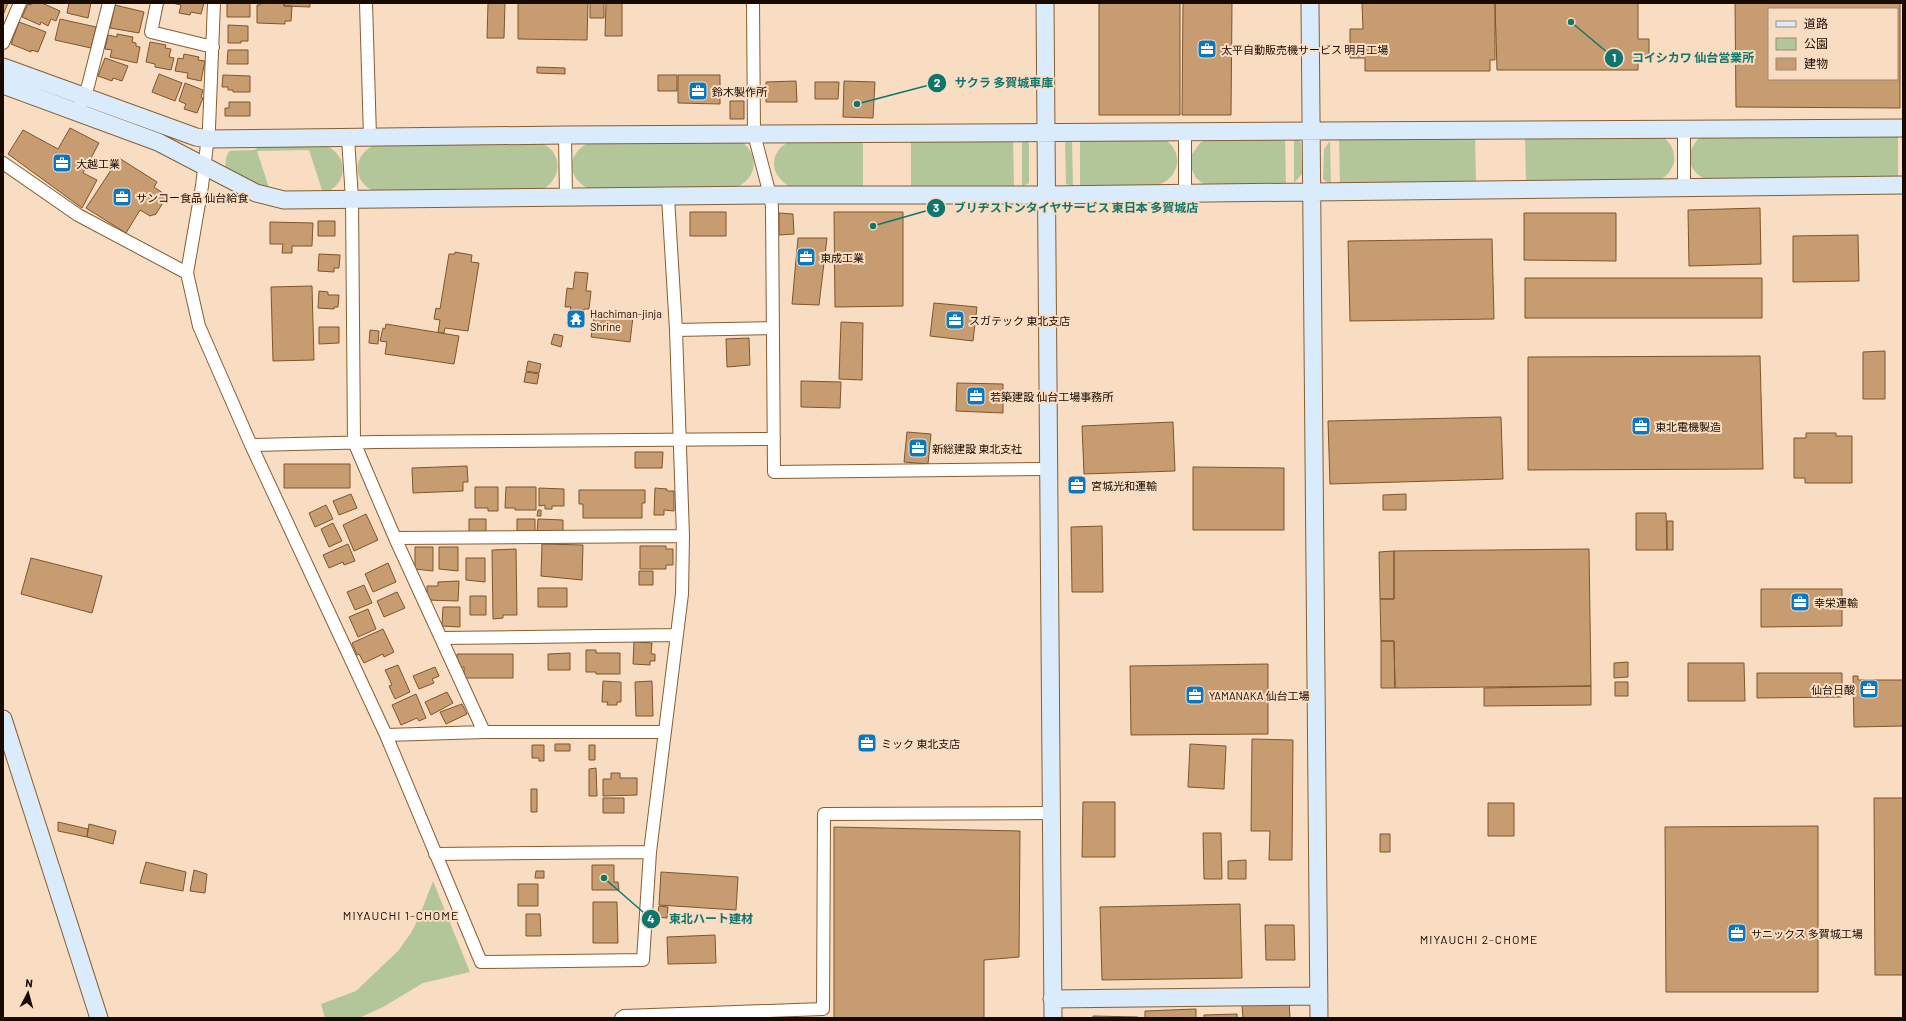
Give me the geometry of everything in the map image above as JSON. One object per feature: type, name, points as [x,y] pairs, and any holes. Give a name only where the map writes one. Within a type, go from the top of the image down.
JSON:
[{"type":"street","points":[[3,43],[20,3]]},
{"type":"street","points":[[78,113],[109,3]]},
{"type":"street","points":[[158,3],[151,32],[213,47]]},
{"type":"street","points":[[214,3],[208,139],[187,273],[199,326],[251,445],[386,735],[481,962],[643,960],[650,852],[682,594],[683,536],[680,440],[676,330],[668,197]]},
{"type":"street","points":[[366,3],[370,137]]},
{"type":"street","points":[[753,3],[754,134],[770,195],[772,218],[774,472],[1048,469]]},
{"type":"street","points":[[1045,3],[1053,1018]]},
{"type":"street","points":[[1310,3],[1319,1018]]},
{"type":"street","points":[[3,67],[196,137],[208,139],[1311,130],[1903,128]]},
{"type":"street","points":[[3,85],[158,142],[204,168],[256,193],[284,200],[770,195],[1046,196],[1903,185]]},
{"type":"street","points":[[1684,129],[1684,188]]},
{"type":"street","points":[[1185,131],[1185,194]]},
{"type":"street","points":[[565,135],[566,198]]},
{"type":"street","points":[[348,138],[352,199],[354,442],[395,538],[484,732]]},
{"type":"street","points":[[3,164],[78,214],[187,273]]},
{"type":"street","points":[[676,330],[772,328]]},
{"type":"street","points":[[251,445],[354,442],[774,439]]},
{"type":"street","points":[[395,538],[683,536]]},
{"type":"street","points":[[442,638],[677,635]]},
{"type":"street","points":[[3,719],[99,1018]]},
{"type":"street","points":[[386,735],[484,732],[665,732]]},
{"type":"street","points":[[621,1018],[624,1016],[823,1009],[824,814],[1051,813]]},
{"type":"street","points":[[435,854],[650,852]]},
{"type":"street","points":[[1052,999],[1319,996]]},
{"type":"green space","points":[[1898,132],[1898,180],[1709,181],[1696,173],[1690,162],[1692,149],[1695,142],[1701,136]]},
{"type":"green space","points":[[1475,135],[1476,182],[1340,184],[1339,137]]},
{"type":"green space","points":[[1525,135],[1663,137],[1672,147],[1674,153],[1673,165],[1666,176],[1660,180],[1526,183]]},
{"type":"green space","points":[[1285,137],[1286,185],[1210,186],[1202,183],[1196,178],[1192,170],[1192,154],[1200,143],[1209,138]]},
{"type":"green space","points":[[1161,138],[1169,143],[1177,155],[1175,170],[1172,176],[1166,181],[1158,185],[1080,187],[1080,139]]},
{"type":"green space","points":[[1294,138],[1297,138],[1301,143],[1302,174],[1294,183]]},
{"type":"green space","points":[[863,139],[863,187],[794,188],[779,178],[775,171],[775,157],[779,150],[793,140]]},
{"type":"green space","points":[[1013,139],[1014,186],[911,187],[911,140]]},
{"type":"green space","points":[[1022,139],[1027,141],[1029,144],[1029,183],[1022,187]]},
{"type":"green space","points":[[1072,139],[1073,187],[1066,184],[1065,143]]},
{"type":"green space","points":[[1330,141],[1331,185],[1323,179],[1324,149]]},
{"type":"green space","points":[[591,142],[742,142],[752,154],[754,161],[751,174],[747,180],[741,185],[733,188],[592,190],[583,186],[577,180],[573,173],[572,166],[573,159],[577,152]]},
{"type":"green space","points":[[542,143],[549,147],[554,153],[558,166],[554,179],[543,189],[377,192],[368,188],[362,182],[359,175],[359,161],[362,154],[377,144]]},
{"type":"green space","points":[[264,144],[327,146],[339,157],[343,171],[341,178],[337,185],[331,190],[323,193],[309,150],[257,151],[270,191],[225,169],[226,158],[229,151],[254,150]]},
{"type":"green space","points":[[433,881],[470,972],[423,983],[383,1007],[359,1018],[325,1018],[321,1004],[356,991],[398,951],[411,933],[419,917]]},
{"type":"building","points":[[3,3],[8,3],[3,15]]},
{"type":"building","points":[[31,3],[42,3],[60,11],[56,21],[51,19],[48,26],[41,22],[40,25],[22,17],[28,4],[31,5]]},
{"type":"building","points":[[69,3],[91,3],[88,18],[67,13]]},
{"type":"building","points":[[172,3],[204,3],[201,14],[191,12],[190,15],[179,13],[181,5]]},
{"type":"building","points":[[227,3],[250,3],[250,17],[227,17]]},
{"type":"building","points":[[260,3],[284,3],[284,6],[292,6],[291,21],[285,21],[285,24],[257,23],[257,5],[260,5]]},
{"type":"building","points":[[284,3],[310,3],[310,7],[284,6]]},
{"type":"building","points":[[488,3],[505,3],[504,38],[487,38]]},
{"type":"building","points":[[518,3],[588,3],[587,40],[518,39]]},
{"type":"building","points":[[590,3],[604,3],[604,18],[590,18]]},
{"type":"building","points":[[606,3],[622,3],[622,36],[605,36]]},
{"type":"building","points":[[1099,3],[1180,3],[1180,115],[1099,115]]},
{"type":"building","points":[[1183,3],[1232,3],[1231,115],[1182,115]]},
{"type":"building","points":[[1362,3],[1495,3],[1495,60],[1490,60],[1490,71],[1365,71],[1365,58],[1350,58],[1350,29],[1363,29]]},
{"type":"building","points":[[1495,3],[1638,3],[1638,39],[1649,39],[1649,56],[1638,56],[1638,70],[1497,70]]},
{"type":"building","points":[[1735,3],[1900,3],[1900,108],[1736,107]]},
{"type":"building","points":[[115,5],[144,12],[139,33],[110,28]]},
{"type":"building","points":[[60,19],[96,27],[91,48],[55,40]]},
{"type":"building","points":[[19,22],[46,32],[38,52],[31,50],[31,52],[11,44]]},
{"type":"building","points":[[228,25],[248,26],[248,41],[241,41],[241,43],[228,43]]},
{"type":"building","points":[[117,34],[133,37],[132,42],[136,43],[136,46],[140,47],[137,63],[110,57],[112,50],[105,49],[108,35],[117,37]]},
{"type":"building","points":[[150,42],[166,45],[165,48],[171,49],[169,57],[174,58],[171,70],[155,67],[155,64],[146,62]]},
{"type":"building","points":[[228,50],[248,50],[248,64],[227,64]]},
{"type":"building","points":[[184,54],[199,57],[198,60],[205,61],[201,81],[187,78],[188,73],[175,71],[178,58],[183,59]]},
{"type":"building","points":[[105,58],[128,66],[122,81],[113,78],[112,81],[98,76]]},
{"type":"building","points":[[537,67],[565,68],[565,74],[537,73]]},
{"type":"building","points":[[159,74],[182,83],[175,101],[152,92]]},
{"type":"building","points":[[223,75],[250,76],[250,92],[233,92],[233,90],[228,90],[228,87],[222,87]]},
{"type":"building","points":[[658,75],[677,75],[677,91],[658,91]]},
{"type":"building","points":[[678,75],[720,75],[720,104],[678,103]]},
{"type":"building","points":[[796,81],[797,102],[766,102],[766,82]]},
{"type":"building","points":[[844,81],[875,82],[873,118],[843,117]]},
{"type":"building","points":[[815,82],[839,82],[838,99],[815,99]]},
{"type":"building","points":[[185,83],[203,90],[201,97],[203,98],[197,113],[184,109],[186,104],[179,101]]},
{"type":"building","points":[[730,101],[744,101],[744,119],[730,119]]},
{"type":"building","points":[[229,102],[250,102],[250,116],[225,116],[225,108],[229,108]]},
{"type":"building","points":[[70,128],[99,143],[83,173],[97,180],[82,208],[8,154],[23,130],[58,149]]},
{"type":"building","points":[[119,158],[157,182],[154,187],[167,196],[156,214],[150,216],[140,210],[126,233],[86,208]]},
{"type":"building","points":[[1760,208],[1761,264],[1689,266],[1688,210]]},
{"type":"building","points":[[690,212],[726,212],[726,236],[690,236]]},
{"type":"building","points":[[834,212],[903,212],[903,306],[835,307]]},
{"type":"building","points":[[779,213],[793,214],[794,234],[779,235]]},
{"type":"building","points":[[1524,213],[1616,213],[1616,261],[1524,260]]},
{"type":"building","points":[[318,221],[335,221],[335,236],[318,236]]},
{"type":"building","points":[[270,222],[313,223],[312,246],[292,246],[292,253],[282,253],[283,244],[270,244]]},
{"type":"building","points":[[1858,235],[1859,281],[1793,282],[1793,236]]},
{"type":"building","points":[[798,238],[827,238],[819,305],[792,304]]},
{"type":"building","points":[[1492,239],[1494,319],[1350,321],[1348,241]]},
{"type":"building","points":[[455,252],[472,255],[471,262],[479,263],[468,331],[445,328],[444,333],[438,332],[440,320],[434,319],[436,308],[440,309],[449,254],[455,254]]},
{"type":"building","points":[[319,254],[340,255],[339,268],[334,268],[334,272],[318,271]]},
{"type":"building","points":[[575,272],[588,273],[586,291],[591,291],[589,309],[584,309],[583,313],[570,311],[571,307],[565,307],[567,288],[573,289]]},
{"type":"building","points":[[1525,278],[1762,278],[1762,318],[1525,318]]},
{"type":"building","points":[[312,286],[314,360],[273,361],[271,287]]},
{"type":"building","points":[[319,291],[328,292],[328,295],[339,295],[338,307],[334,307],[334,309],[318,308]]},
{"type":"building","points":[[934,303],[977,307],[973,341],[930,336]]},
{"type":"building","points":[[595,311],[633,317],[630,342],[591,337]]},
{"type":"building","points":[[841,322],[863,323],[862,380],[839,379]]},
{"type":"building","points":[[386,324],[459,336],[454,364],[385,354],[387,342],[380,341],[383,328],[385,329]]},
{"type":"building","points":[[319,327],[339,327],[339,343],[319,344]]},
{"type":"building","points":[[370,330],[379,331],[378,344],[369,343]]},
{"type":"building","points":[[554,334],[563,336],[561,347],[551,344]]},
{"type":"building","points":[[749,338],[750,365],[727,367],[726,339]]},
{"type":"building","points":[[1885,351],[1885,399],[1863,399],[1863,352]]},
{"type":"building","points":[[1760,356],[1763,469],[1528,470],[1528,357]]},
{"type":"building","points":[[528,361],[541,364],[539,373],[526,371]]},
{"type":"building","points":[[526,372],[539,374],[537,384],[524,382]]},
{"type":"building","points":[[801,381],[841,382],[840,408],[801,407]]},
{"type":"building","points":[[957,383],[1003,384],[1003,413],[956,411]]},
{"type":"building","points":[[1501,417],[1503,479],[1330,484],[1328,421]]},
{"type":"building","points":[[1173,422],[1175,471],[1084,474],[1082,426]]},
{"type":"building","points":[[907,432],[931,434],[928,464],[904,462]]},
{"type":"building","points":[[1806,433],[1836,433],[1836,436],[1852,436],[1852,483],[1805,483],[1805,478],[1794,478],[1794,438],[1806,438]]},
{"type":"building","points":[[635,452],[663,452],[662,468],[635,468]]},
{"type":"building","points":[[284,464],[350,464],[350,488],[284,488]]},
{"type":"building","points":[[467,466],[468,482],[463,482],[463,491],[413,493],[412,468]]},
{"type":"building","points":[[1193,467],[1284,468],[1284,530],[1193,530]]},
{"type":"building","points":[[475,487],[498,487],[498,511],[488,511],[488,508],[475,508]]},
{"type":"building","points":[[506,487],[536,487],[536,510],[515,510],[515,508],[505,508]]},
{"type":"building","points":[[539,488],[564,489],[564,506],[552,506],[552,509],[545,509],[545,505],[539,506]]},
{"type":"building","points":[[655,488],[674,491],[674,511],[664,510],[664,515],[654,515]]},
{"type":"building","points":[[579,490],[645,490],[645,503],[642,503],[642,518],[583,518],[583,504],[579,504]]},
{"type":"building","points":[[351,494],[357,508],[339,515],[333,501]]},
{"type":"building","points":[[1406,494],[1406,510],[1383,510],[1383,495]]},
{"type":"building","points":[[326,505],[333,519],[315,527],[309,513]]},
{"type":"building","points":[[538,510],[541,510],[541,516],[537,516]]},
{"type":"building","points":[[1636,513],[1666,513],[1667,550],[1636,550]]},
{"type":"building","points":[[366,514],[378,540],[354,551],[343,525]]},
{"type":"building","points":[[469,519],[486,519],[486,532],[469,532]]},
{"type":"building","points":[[517,519],[535,519],[535,531],[517,531]]},
{"type":"building","points":[[538,519],[563,520],[563,531],[537,531]]},
{"type":"building","points":[[1667,521],[1673,521],[1673,550],[1667,550]]},
{"type":"building","points":[[333,523],[342,541],[329,547],[321,529]]},
{"type":"building","points":[[1102,526],[1103,592],[1072,592],[1071,527]]},
{"type":"building","points":[[348,544],[355,561],[344,565],[343,562],[329,568],[323,555]]},
{"type":"building","points":[[542,544],[583,545],[582,580],[541,576]]},
{"type":"building","points":[[640,546],[666,546],[666,549],[673,549],[673,565],[666,565],[666,569],[640,569]]},
{"type":"building","points":[[415,547],[433,547],[433,571],[415,569]]},
{"type":"building","points":[[439,547],[458,547],[458,571],[439,569]]},
{"type":"building","points":[[516,549],[517,615],[503,615],[503,618],[493,619],[492,550]]},
{"type":"building","points":[[1589,549],[1591,686],[1395,688],[1394,641],[1381,641],[1380,599],[1394,599],[1394,551]]},
{"type":"building","points":[[1394,551],[1394,599],[1380,599],[1379,552]]},
{"type":"building","points":[[31,558],[102,576],[92,613],[21,594]]},
{"type":"building","points":[[466,558],[485,558],[485,582],[466,580]]},
{"type":"building","points":[[388,563],[396,582],[373,592],[365,574]]},
{"type":"building","points":[[639,571],[653,571],[653,585],[639,585]]},
{"type":"building","points":[[459,581],[458,601],[427,600],[427,586],[438,586],[438,582]]},
{"type":"building","points":[[364,585],[372,603],[355,610],[347,592]]},
{"type":"building","points":[[538,588],[567,588],[567,607],[538,607]]},
{"type":"building","points":[[1761,589],[1842,589],[1842,626],[1761,627]]},
{"type":"building","points":[[397,592],[405,608],[384,617],[377,601]]},
{"type":"building","points":[[470,596],[486,596],[486,615],[470,615]]},
{"type":"building","points":[[443,607],[460,607],[460,627],[442,626]]},
{"type":"building","points":[[368,609],[376,629],[358,637],[349,617]]},
{"type":"building","points":[[383,629],[394,652],[384,657],[383,654],[364,663],[359,654],[357,655],[352,643]]},
{"type":"building","points":[[1381,641],[1394,641],[1395,688],[1381,688]]},
{"type":"building","points":[[634,642],[652,643],[651,654],[655,654],[655,661],[650,661],[650,665],[633,664]]},
{"type":"building","points":[[586,650],[596,650],[596,653],[620,653],[620,674],[596,674],[596,672],[586,672]]},
{"type":"building","points":[[570,653],[570,670],[548,670],[548,654]]},
{"type":"building","points":[[457,654],[513,654],[513,678],[464,678],[464,667],[457,667]]},
{"type":"building","points":[[1628,662],[1628,677],[1614,678],[1614,663]]},
{"type":"building","points":[[1688,663],[1744,663],[1745,701],[1688,701]]},
{"type":"building","points":[[1268,664],[1268,734],[1131,735],[1130,666]]},
{"type":"building","points":[[398,665],[410,692],[395,699],[389,686],[392,685],[385,670]]},
{"type":"building","points":[[435,667],[439,676],[432,679],[434,683],[419,689],[413,676]]},
{"type":"building","points":[[1757,673],[1842,673],[1842,697],[1757,698]]},
{"type":"building","points":[[1853,676],[1858,676],[1858,680],[1903,680],[1903,726],[1854,727]]},
{"type":"building","points":[[603,681],[621,682],[621,702],[617,702],[617,705],[607,705],[608,702],[602,702]]},
{"type":"building","points":[[652,681],[653,716],[636,716],[635,682]]},
{"type":"building","points":[[1615,682],[1628,682],[1628,696],[1615,696]]},
{"type":"building","points":[[1591,686],[1591,705],[1484,706],[1484,688]]},
{"type":"building","points":[[447,692],[453,703],[431,715],[425,702]]},
{"type":"building","points":[[416,694],[426,718],[419,721],[417,718],[401,725],[392,705]]},
{"type":"building","points":[[462,704],[467,714],[446,724],[440,712]]},
{"type":"building","points":[[1252,739],[1293,740],[1292,860],[1269,860],[1270,831],[1251,831]]},
{"type":"building","points":[[555,744],[570,744],[570,751],[555,751]]},
{"type":"building","points":[[1190,744],[1226,746],[1224,789],[1188,787]]},
{"type":"building","points":[[532,745],[544,745],[544,761],[539,761],[539,758],[532,758]]},
{"type":"building","points":[[589,745],[595,745],[595,760],[589,760]]},
{"type":"building","points":[[596,768],[597,796],[589,796],[589,769]]},
{"type":"building","points":[[611,773],[620,773],[620,778],[637,778],[637,795],[603,796],[603,779],[611,779]]},
{"type":"building","points":[[531,789],[537,789],[537,812],[531,812]]},
{"type":"building","points":[[603,798],[624,798],[624,813],[603,813]]},
{"type":"building","points":[[1874,798],[1903,798],[1903,975],[1875,975]]},
{"type":"building","points":[[1083,802],[1115,802],[1115,857],[1082,857]]},
{"type":"building","points":[[1488,803],[1514,803],[1514,836],[1488,836]]},
{"type":"building","points":[[58,822],[88,829],[87,837],[58,831]]},
{"type":"building","points":[[89,824],[116,831],[113,844],[87,837]]},
{"type":"building","points":[[1818,826],[1818,992],[1666,992],[1665,827]]},
{"type":"building","points":[[834,827],[1020,831],[1019,957],[984,960],[984,1018],[834,1018]]},
{"type":"building","points":[[1203,833],[1221,833],[1222,879],[1204,879]]},
{"type":"building","points":[[1380,834],[1390,834],[1390,852],[1380,852]]},
{"type":"building","points":[[1246,860],[1246,879],[1228,879],[1228,861]]},
{"type":"building","points":[[146,862],[186,872],[183,891],[140,883]]},
{"type":"building","points":[[592,865],[614,865],[614,882],[618,882],[619,890],[592,890]]},
{"type":"building","points":[[194,870],[207,874],[205,893],[190,891]]},
{"type":"building","points":[[536,871],[544,871],[544,878],[535,878]]},
{"type":"building","points":[[661,872],[738,877],[736,910],[659,905]]},
{"type":"building","points":[[518,884],[538,884],[538,906],[518,906]]},
{"type":"building","points":[[593,902],[617,902],[618,943],[593,943]]},
{"type":"building","points":[[1240,904],[1242,978],[1102,980],[1100,907]]},
{"type":"building","points":[[659,906],[668,907],[667,918],[657,917]]},
{"type":"building","points":[[526,914],[540,914],[541,936],[526,936]]},
{"type":"building","points":[[1265,925],[1294,925],[1295,960],[1266,960]]},
{"type":"building","points":[[715,935],[716,963],[668,964],[667,937]]},
{"type":"building","points":[[1289,1002],[1290,1018],[1243,1018],[1242,1005]]},
{"type":"building","points":[[1196,1009],[1196,1018],[1145,1018],[1145,1011]]},
{"type":"building","points":[[1237,1014],[1237,1018],[1204,1018],[1204,1015]]},
{"type":"building","points":[[1093,1016],[1138,1017],[1138,1018],[1093,1018]]},
{"type":"place","name":"コイシカワ 仙台営業所","points":[[1571,22]]},
{"type":"place","name":"太平自動販売機サービス 明月工場","points":[[1207,49]]},
{"type":"place","name":"鈴木製作所","points":[[698,91]]},
{"type":"place","name":"サクラ 多賀城車庫","points":[[857,104]]},
{"type":"place","name":"大越工業","points":[[62,163]]},
{"type":"place","name":"サンコー食品 仙台給食","points":[[122,197]]},
{"type":"place","name":"ブリヂストンタイヤサービス 東日本 多賀城店","points":[[873,226]]},
{"type":"place","name":"東成工業","points":[[806,257]]},
{"type":"place","name":"Hachiman-jinja Shrine","points":[[576,319]]},
{"type":"place","name":"スガテック 東北支店","points":[[955,320]]},
{"type":"place","name":"若築建設 仙台工場事務所","points":[[976,396]]},
{"type":"place","name":"東北電機製造","points":[[1641,426]]},
{"type":"place","name":"新総建設 東北支社","points":[[918,448]]},
{"type":"place","name":"宮城光和運輸","points":[[1077,485]]},
{"type":"place","name":"幸栄運輸","points":[[1800,602]]},
{"type":"place","name":"仙台日酸","points":[[1869,689]]},
{"type":"place","name":"YAMANAKA 仙台工場","points":[[1195,695]]},
{"type":"place","name":"ミック 東北支店","points":[[867,743]]},
{"type":"place","name":"東北ハート建材","points":[[604,878]]},
{"type":"place","name":"サニックス 多賀城工場","points":[[1737,933]]},
{"type":"district","name":"MIYAUCHI 1-CHOME","points":[[401,915]]},
{"type":"district","name":"MIYAUCHI 2-CHOME","points":[[1479,939]]}]
